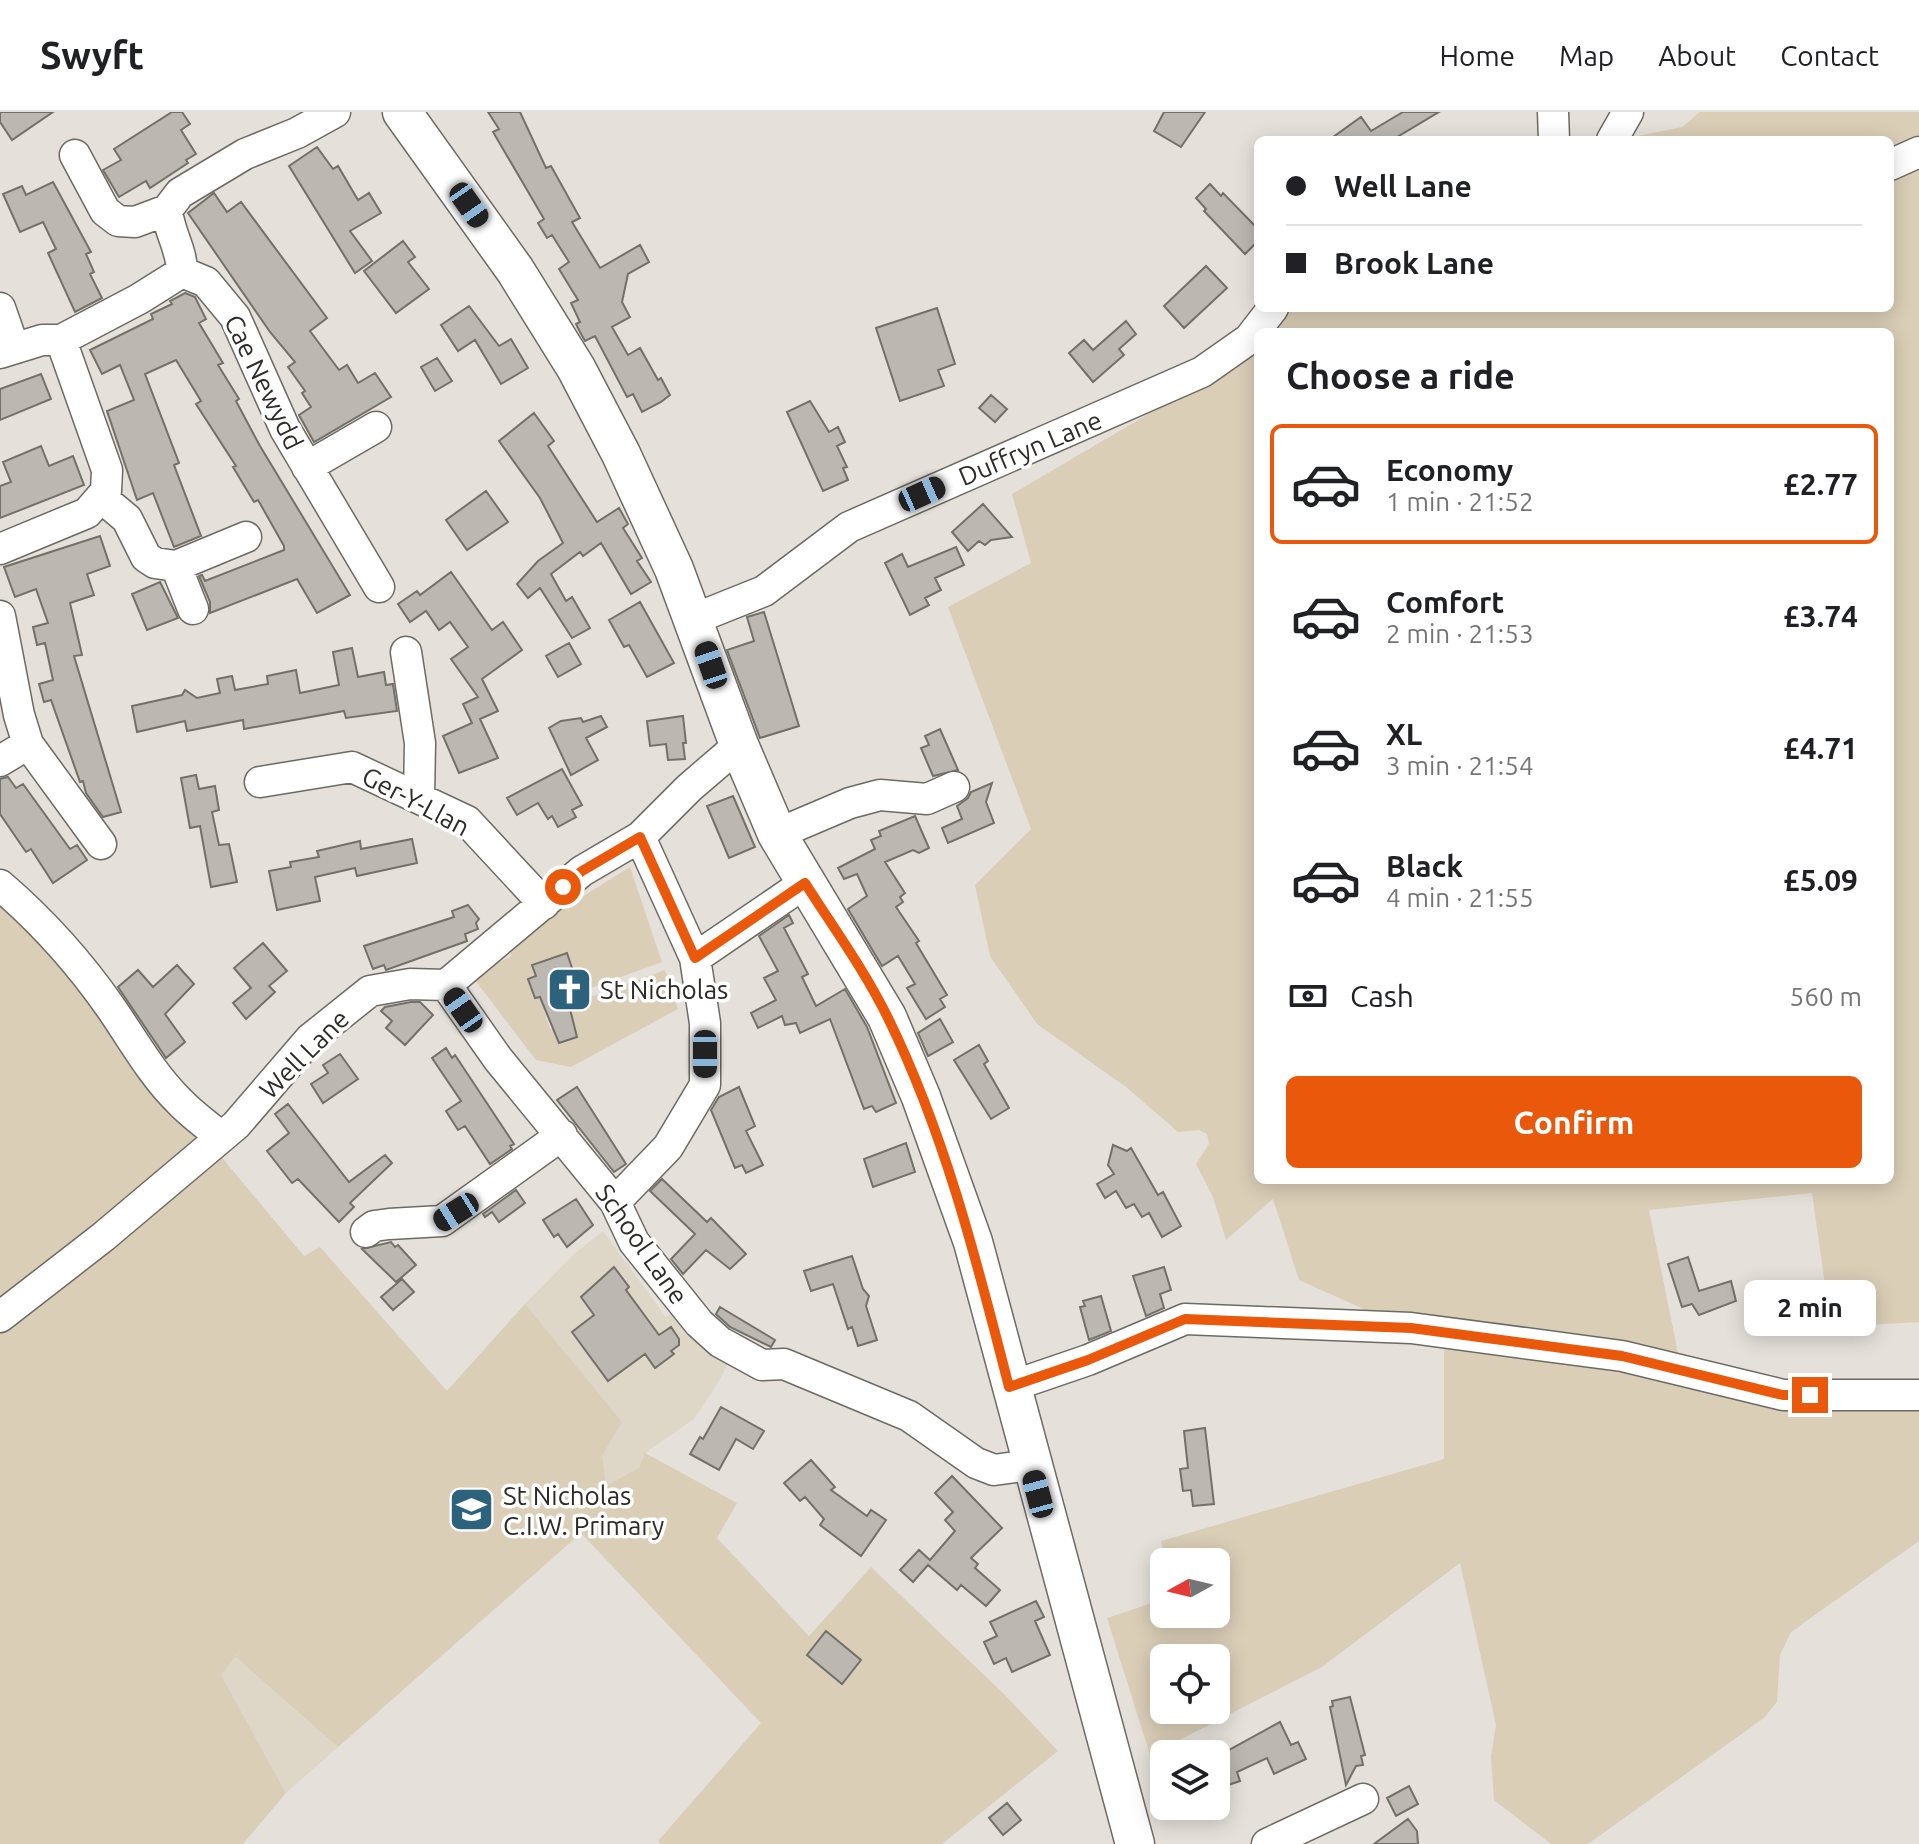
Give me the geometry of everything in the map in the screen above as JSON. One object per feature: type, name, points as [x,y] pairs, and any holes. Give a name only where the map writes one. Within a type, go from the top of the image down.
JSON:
[{"type":"main road","points":[[402,112],[515,270],[564,346],[628,468],[694,619],[739,745],[777,834],[887,1017],[921,1097],[973,1242],[1009,1387],[1135,1844]]},
{"type":"street","points":[[75,155],[105,211],[118,221],[135,222],[167,210],[180,193],[227,164],[297,133],[335,112]]},
{"type":"street","points":[[1553,112],[1554,136]]},
{"type":"street","points":[[1614,136],[1628,112]]},
{"type":"street","points":[[1894,163],[1919,152]]},
{"type":"street","points":[[0,308],[7,351],[42,340],[61,340],[139,299],[182,272],[181,249],[167,210]]},
{"type":"street","name":"Cae Newydd","points":[[182,272],[206,282],[235,317],[285,429],[379,587]]},
{"type":"street","name":"Duffryn Lane","points":[[1258,328],[1270,312]]},
{"type":"street","name":"Duffryn Lane","points":[[694,619],[764,591],[849,527],[1202,372],[1254,333]]},
{"type":"street","points":[[0,549],[87,513],[102,498],[109,482],[61,340]]},
{"type":"street","name":"Cae Newydd","points":[[307,467],[376,427]]},
{"type":"street","points":[[102,498],[132,525],[146,557],[155,563],[176,566],[246,537]]},
{"type":"street","points":[[176,566],[193,609]]},
{"type":"street","points":[[0,616],[19,715],[28,744],[101,844]]},
{"type":"street","points":[[406,652],[420,743],[419,798]]},
{"type":"street","points":[[0,761],[28,744]]},
{"type":"street","points":[[446,985],[582,871],[640,837],[689,788],[739,745]]},
{"type":"street","name":"Ger-Y-Llan","points":[[260,782],[352,767],[467,821],[544,904]]},
{"type":"street","points":[[777,834],[850,803],[880,795],[927,799],[954,787]]},
{"type":"street","points":[[615,1202],[668,1147],[705,1085],[705,1023],[695,958],[640,837]]},
{"type":"street","points":[[695,958],[805,883]]},
{"type":"street","points":[[0,885],[37,917],[71,958],[109,1006],[146,1064],[179,1102],[221,1137]]},
{"type":"street","name":"Well Lane","points":[[0,1317],[103,1237],[236,1125],[310,1039],[370,991],[410,984],[446,985]]},
{"type":"street","name":"School Lane","points":[[446,985],[498,1059],[615,1202],[634,1242],[658,1275],[699,1323],[720,1342],[762,1365],[784,1364],[909,1416],[976,1463],[994,1470],[1030,1465]]},
{"type":"street","points":[[366,1232],[374,1226],[442,1221],[562,1135]]},
{"type":"street","points":[[1009,1387],[1088,1360],[1185,1319],[1411,1328],[1622,1356],[1783,1395],[1919,1395]]},
{"type":"street","points":[[1267,1844],[1363,1799]]},
{"type":"shaded area","points":[[1700,112],[1919,112],[1919,137],[1894,150],[1894,136],[1638,136],[1682,127]]},
{"type":"shaded area","points":[[1919,161],[1919,1322],[1831,1327],[1812,1193],[1649,1210],[1680,1363],[1386,1319],[1299,1280],[1273,1199],[1226,1240],[1213,1197],[1196,1164],[1209,1144],[1207,1134],[1199,1130],[1178,1132],[1126,1087],[1037,1024],[990,956],[975,885],[1031,829],[948,607],[1031,563],[1012,494],[1213,376],[1254,347],[1254,1184],[1894,1184],[1894,328],[1271,328],[1285,312],[1894,312],[1894,173]]},
{"type":"shaded area","points":[[630,867],[662,962],[580,992],[567,954],[533,965],[536,976],[528,979],[535,998],[540,997],[550,1029],[554,1028],[559,1043],[577,1037],[570,1009],[580,1005],[579,1001],[665,970],[678,1009],[571,1067],[536,1060],[471,975],[510,957],[513,940]]},
{"type":"shaded area","points":[[0,892],[204,1137],[0,1307]]},
{"type":"shaded area","points":[[219,1154],[304,1256],[320,1247],[447,1391],[525,1304],[622,1422],[602,1456],[606,1486],[639,1468],[645,1453],[737,1503],[717,1538],[809,1636],[871,1567],[1005,1695],[1058,1751],[942,1844],[661,1844],[658,1841],[761,1723],[581,1533],[338,1747],[236,1657],[242,1648],[221,1675],[286,1793],[243,1844],[0,1844],[0,1330]]},
{"type":"shaded area","name":"St Nicholas C.I.W. Primary","points":[[603,1231],[666,1317],[676,1310],[730,1360],[716,1386],[694,1419],[645,1453],[639,1468],[625,1477],[581,1533],[286,1793],[220,1674],[447,1391],[525,1304],[574,1254]]},
{"type":"shaded area","points":[[1444,1349],[1592,1356],[1919,1400],[1919,1541],[1791,1632],[1780,1655],[1777,1702],[1764,1718],[1588,1844],[1551,1844],[1494,1800],[1491,1757],[1496,1725],[1460,1563],[1322,1667],[1230,1714],[1230,1644],[1150,1644],[1150,1724],[1211,1724],[1179,1740],[1150,1740],[1150,1755],[1107,1618],[1150,1604],[1150,1628],[1230,1628],[1230,1548],[1162,1548],[1161,1541],[1444,1459]]},
{"type":"building","points":[[0,112],[53,112],[12,140],[0,122]]},
{"type":"building","points":[[172,112],[182,112],[190,124],[181,130],[196,154],[186,160],[188,163],[150,188],[146,181],[119,197],[103,170],[121,160],[114,149]]},
{"type":"building","points":[[488,112],[520,112],[546,168],[551,166],[580,218],[572,222],[600,268],[640,245],[649,262],[628,274],[622,302],[630,317],[612,327],[628,355],[640,348],[658,380],[661,378],[670,395],[661,402],[642,412],[633,394],[627,397],[595,336],[585,341],[576,324],[580,322],[571,303],[578,300],[559,269],[569,262],[552,235],[547,238],[538,223],[544,219],[493,132],[499,129]]},
{"type":"building","points":[[1164,112],[1205,112],[1181,147],[1154,131]]},
{"type":"building","points":[[1403,112],[1439,112],[1399,136],[1335,136],[1361,117],[1371,131]]},
{"type":"building","points":[[317,147],[333,169],[338,166],[358,200],[369,193],[381,213],[350,231],[372,261],[355,273],[289,166]]},
{"type":"building","points":[[53,182],[91,252],[86,254],[94,272],[90,274],[102,298],[75,312],[48,253],[56,249],[43,222],[20,232],[3,194],[22,186],[26,195]]},
{"type":"building","points":[[1210,184],[1221,196],[1223,193],[1254,225],[1254,245],[1245,254],[1204,211],[1206,209],[1196,198]]},
{"type":"building","points":[[214,193],[227,212],[241,202],[327,318],[310,331],[339,370],[347,365],[358,383],[375,373],[391,397],[314,442],[299,415],[311,407],[302,393],[305,391],[288,367],[295,362],[270,332],[188,213]]},
{"type":"building","points":[[403,241],[415,257],[408,262],[429,289],[396,313],[364,271]]},
{"type":"building","points":[[1206,266],[1227,288],[1184,328],[1164,306]]},
{"type":"building","points":[[185,293],[195,297],[206,319],[199,323],[223,363],[218,365],[239,399],[236,401],[260,446],[350,595],[317,613],[297,579],[210,613],[210,602],[199,576],[202,575],[205,581],[284,550],[284,546],[196,404],[201,401],[176,360],[145,374],[179,463],[174,465],[201,536],[174,547],[153,493],[137,500],[107,411],[134,400],[120,365],[102,374],[90,350],[153,319],[151,314],[172,304],[170,301]]},
{"type":"building","points":[[469,306],[499,346],[511,339],[528,368],[501,384],[475,340],[458,351],[441,325]]},
{"type":"building","points":[[937,308],[955,364],[938,370],[944,386],[900,401],[876,328]]},
{"type":"building","points":[[1126,321],[1136,334],[1119,349],[1124,355],[1093,382],[1069,353],[1084,340],[1093,350]]},
{"type":"building","points":[[437,358],[452,381],[435,391],[421,367]]},
{"type":"building","points":[[41,374],[51,399],[0,420],[0,389]]},
{"type":"building","points":[[991,395],[1007,409],[995,422],[979,408]]},
{"type":"building","points":[[810,401],[829,432],[838,427],[845,442],[837,446],[847,467],[843,468],[848,480],[823,491],[787,412]]},
{"type":"building","points":[[534,413],[554,441],[548,446],[597,522],[619,508],[628,524],[623,528],[642,558],[637,561],[651,582],[631,594],[601,543],[583,556],[580,552],[551,574],[566,601],[572,597],[590,628],[572,638],[540,588],[528,598],[517,584],[538,561],[563,543],[540,498],[499,441]]},
{"type":"building","points":[[41,446],[49,466],[73,456],[84,485],[0,518],[0,486],[11,482],[3,462]]},
{"type":"building","points":[[486,491],[508,522],[467,550],[446,520]]},
{"type":"building","points":[[983,504],[1012,537],[991,540],[985,545],[979,541],[968,551],[952,532]]},
{"type":"building","points":[[100,536],[110,566],[87,574],[94,595],[70,603],[82,655],[74,656],[121,812],[103,817],[86,793],[83,781],[80,782],[51,700],[44,702],[39,684],[53,680],[45,643],[37,645],[33,627],[48,623],[36,589],[15,597],[4,567]]},
{"type":"building","points":[[956,547],[964,565],[935,578],[941,590],[925,598],[929,605],[910,615],[885,563],[902,554],[908,567]]},
{"type":"building","points":[[451,572],[492,630],[503,622],[522,650],[482,679],[498,711],[480,719],[498,758],[459,773],[443,736],[472,723],[463,704],[478,697],[451,659],[468,647],[450,622],[439,630],[426,611],[410,622],[398,604],[417,591],[420,595]]},
{"type":"building","points":[[160,582],[178,618],[147,630],[132,594]]},
{"type":"building","points":[[640,602],[674,663],[647,677],[629,645],[624,647],[609,620]]},
{"type":"building","points":[[764,612],[799,726],[760,738],[727,650],[754,641],[747,617]]},
{"type":"building","points":[[569,643],[581,664],[558,677],[546,656]]},
{"type":"building","points":[[352,648],[358,677],[384,672],[386,685],[393,684],[397,711],[346,718],[344,711],[244,729],[243,720],[187,731],[185,721],[137,732],[132,706],[182,695],[185,690],[197,698],[220,693],[217,679],[232,676],[235,690],[268,684],[267,676],[296,670],[300,693],[339,685],[333,652]]},
{"type":"building","points":[[601,716],[607,727],[586,738],[598,760],[571,775],[549,728],[561,721],[581,718],[583,722]]},
{"type":"building","points":[[683,716],[685,759],[668,760],[666,744],[650,746],[647,721]]},
{"type":"building","points":[[940,729],[958,770],[933,776],[921,748],[929,745],[925,736]]},
{"type":"building","points":[[562,769],[582,805],[572,810],[576,817],[558,827],[552,816],[548,819],[538,803],[517,815],[507,798]]},
{"type":"building","points":[[196,775],[199,789],[215,786],[219,810],[212,812],[219,845],[229,844],[237,882],[211,887],[200,826],[190,828],[181,778]]},
{"type":"building","points":[[8,777],[16,788],[23,784],[70,849],[77,845],[87,860],[53,883],[31,849],[26,852],[0,814],[0,779]]},
{"type":"building","points":[[992,783],[986,802],[994,823],[948,843],[942,828],[962,819],[957,806],[971,792]]},
{"type":"building","points":[[733,796],[755,847],[729,858],[707,806]]},
{"type":"building","points":[[915,816],[929,848],[919,853],[913,850],[885,862],[905,893],[900,897],[903,902],[896,907],[919,941],[916,943],[947,995],[940,999],[945,1007],[926,1019],[907,988],[915,984],[898,956],[882,966],[848,909],[867,896],[857,874],[844,879],[838,868],[875,849],[871,840],[881,836],[879,831]]},
{"type":"building","points":[[412,839],[417,863],[357,876],[355,868],[315,877],[320,901],[277,910],[269,871],[291,867],[290,862],[319,857],[317,851],[360,841],[361,849]]},
{"type":"building","points":[[468,905],[479,919],[476,923],[478,929],[465,934],[467,941],[386,970],[384,965],[373,969],[364,946],[454,917],[452,911]]},
{"type":"building","points":[[789,915],[793,923],[784,928],[808,974],[802,977],[816,1006],[845,989],[867,1027],[896,1103],[876,1112],[872,1106],[864,1109],[830,1019],[800,1033],[796,1023],[785,1025],[782,1016],[758,1028],[751,1013],[776,1000],[764,978],[778,971],[759,936]]},
{"type":"building","points":[[263,943],[287,971],[269,986],[275,992],[246,1019],[233,1003],[251,988],[234,968]]},
{"type":"building","points":[[567,953],[580,992],[577,995],[580,1005],[570,1009],[577,1037],[559,1043],[540,997],[535,998],[528,979],[536,976],[532,965]]},
{"type":"building","points":[[177,965],[194,984],[165,1014],[185,1042],[166,1058],[118,987],[138,970],[153,987]]},
{"type":"building","points":[[420,1002],[433,1015],[405,1045],[386,1028],[392,1021],[381,1011],[385,1007]]},
{"type":"building","points":[[940,1019],[953,1042],[928,1056],[918,1033]]},
{"type":"building","points":[[979,1045],[988,1061],[984,1064],[1009,1108],[991,1119],[954,1060]]},
{"type":"building","points":[[446,1048],[452,1058],[455,1055],[514,1144],[510,1146],[512,1149],[490,1164],[465,1126],[458,1130],[446,1111],[461,1101],[432,1058]]},
{"type":"building","points":[[340,1054],[358,1079],[323,1103],[311,1084],[328,1073],[323,1065]]},
{"type":"building","points":[[577,1087],[626,1164],[614,1172],[557,1100]]},
{"type":"building","points":[[739,1087],[755,1126],[746,1131],[763,1165],[746,1173],[742,1165],[735,1168],[711,1110],[719,1097]]},
{"type":"building","points":[[288,1104],[349,1182],[385,1155],[392,1163],[350,1203],[354,1207],[339,1222],[298,1179],[292,1183],[267,1151],[289,1133],[275,1114]]},
{"type":"building","points":[[906,1143],[915,1172],[873,1187],[864,1159]]},
{"type":"building","points":[[1113,1145],[1127,1151],[1131,1148],[1158,1195],[1163,1192],[1181,1226],[1162,1237],[1149,1213],[1142,1217],[1134,1204],[1126,1208],[1116,1191],[1105,1198],[1097,1184],[1114,1174],[1108,1165]]},
{"type":"building","points":[[662,1179],[707,1222],[711,1218],[746,1254],[730,1269],[706,1250],[683,1274],[671,1259],[695,1234],[650,1191]]},
{"type":"building","points":[[516,1190],[525,1203],[499,1222],[492,1212],[485,1217],[483,1214]]},
{"type":"building","points":[[576,1199],[593,1225],[567,1247],[558,1234],[554,1237],[543,1220]]},
{"type":"building","points":[[391,1242],[395,1247],[398,1245],[416,1265],[396,1282],[362,1249]]},
{"type":"building","points":[[852,1256],[863,1289],[869,1296],[866,1306],[877,1340],[858,1346],[852,1327],[848,1329],[833,1284],[811,1291],[804,1271]]},
{"type":"building","points":[[1688,1257],[1699,1291],[1731,1281],[1736,1301],[1699,1315],[1692,1304],[1682,1307],[1668,1264]]},
{"type":"building","points":[[614,1267],[629,1287],[626,1290],[659,1335],[671,1327],[679,1339],[679,1345],[671,1351],[674,1354],[655,1368],[645,1354],[608,1381],[572,1332],[594,1315],[581,1297]]},
{"type":"building","points":[[1164,1267],[1171,1290],[1160,1294],[1164,1308],[1146,1316],[1133,1276]]},
{"type":"building","points":[[402,1279],[414,1292],[393,1310],[381,1297]]},
{"type":"building","points":[[1101,1296],[1111,1331],[1089,1340],[1080,1307],[1085,1306],[1083,1301]]},
{"type":"building","points":[[720,1307],[775,1340],[771,1347],[730,1327],[716,1314]]},
{"type":"building","points":[[721,1407],[764,1431],[753,1449],[736,1439],[719,1470],[690,1454],[700,1437],[703,1439]]},
{"type":"building","points":[[1205,1428],[1214,1504],[1193,1506],[1191,1490],[1183,1491],[1180,1469],[1188,1468],[1184,1431]]},
{"type":"building","points":[[811,1460],[835,1487],[831,1490],[867,1516],[871,1510],[886,1520],[861,1556],[820,1525],[824,1519],[805,1497],[800,1501],[784,1483]]},
{"type":"building","points":[[952,1476],[1002,1528],[971,1558],[978,1564],[975,1568],[1000,1590],[986,1606],[961,1585],[957,1590],[928,1565],[913,1582],[900,1570],[919,1550],[930,1560],[955,1531],[945,1520],[953,1512],[935,1493]]},
{"type":"building","points":[[1036,1601],[1044,1617],[1035,1621],[1050,1655],[1012,1672],[1006,1658],[994,1664],[984,1642],[997,1636],[990,1622]]},
{"type":"building","points":[[826,1631],[861,1660],[842,1684],[807,1655]]},
{"type":"building","points":[[1350,1697],[1365,1755],[1361,1756],[1363,1765],[1356,1766],[1346,1785],[1330,1707],[1333,1706],[1332,1701]]},
{"type":"building","points":[[1280,1722],[1291,1745],[1298,1742],[1306,1759],[1274,1774],[1267,1758],[1237,1772],[1240,1781],[1230,1784],[1230,1749]]},
{"type":"building","points":[[1409,1786],[1418,1804],[1396,1816],[1387,1798]]},
{"type":"building","points":[[1007,1803],[1021,1820],[1003,1835],[989,1818]]},
{"type":"building","points":[[1408,1819],[1417,1831],[1418,1844],[1374,1844]]},
{"type":"place","name":"St Nicholas","points":[[569,989]]},
{"type":"place","name":"St Nicholas C.I.W. Primary","points":[[472,1510]]},
{"type":"route","points":[[563,887],[582,871],[640,837],[695,958],[805,883],[887,1017],[921,1097],[973,1242],[1009,1387],[1088,1360],[1185,1319],[1411,1328],[1622,1356],[1783,1395],[1810,1395]]}]
